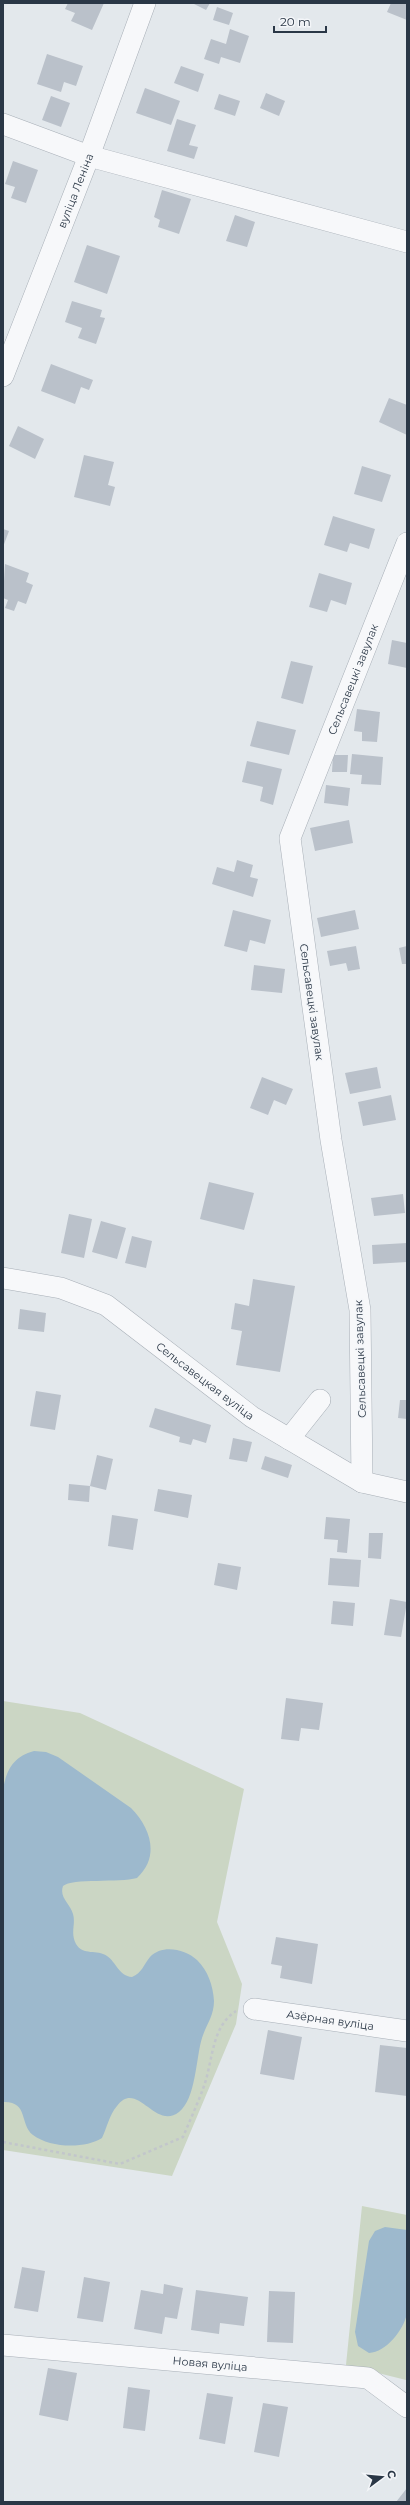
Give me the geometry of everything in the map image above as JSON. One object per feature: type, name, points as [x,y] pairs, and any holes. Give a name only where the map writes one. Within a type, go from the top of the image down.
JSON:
[{"type":"street","name":"вуліца Леніна","points":[[3,376],[90,156],[145,3]]},
{"type":"street","points":[[3,124],[90,156],[407,242]]},
{"type":"street","name":"Сельсавецкі завулак","points":[[362,1482],[360,1310],[331,1140],[290,838],[407,543]]},
{"type":"street","name":"Сельсавецкая вуліца","points":[[3,1278],[61,1288],[106,1305],[252,1417],[362,1482],[407,1492]]},
{"type":"street","points":[[289,1439],[320,1400]]},
{"type":"street","name":"Азёрная вуліца","points":[[254,2009],[407,2031]]},
{"type":"street","name":"Новая вуліца","points":[[3,2345],[368,2378],[407,2408]]},
{"type":"path","points":[[3,2142],[120,2164],[183,2137],[205,2084],[222,2025],[237,2010],[254,2009]]},
{"type":"green space","points":[[3,1701],[80,1713],[244,1789],[217,1922],[242,1984],[236,2024],[172,2176],[3,2150]]},
{"type":"green space","points":[[362,2206],[407,2215],[406,2380],[346,2365]]},
{"type":"water","points":[[34,1751],[46,1752],[58,1757],[131,1808],[144,1824],[148,1833],[150,1843],[149,1861],[137,1878],[76,1882],[63,1886],[62,1894],[73,1914],[73,1936],[76,1944],[82,1950],[107,1956],[124,1974],[132,1977],[141,1971],[150,1957],[161,1950],[167,1949],[186,1953],[197,1960],[204,1969],[211,1984],[214,2001],[213,2011],[202,2038],[195,2077],[189,2098],[185,2106],[179,2112],[170,2116],[162,2115],[132,2098],[124,2099],[112,2113],[102,2138],[95,2142],[68,2146],[58,2145],[33,2135],[26,2125],[17,2105],[3,2102],[3,1789],[9,1770],[16,1760]]},
{"type":"water","points":[[385,2227],[407,2230],[407,2313],[402,2326],[393,2339],[382,2349],[369,2353],[358,2346],[355,2332],[369,2241],[375,2231]]},
{"type":"building","points":[[68,3],[104,3],[92,30],[71,21],[75,13],[65,9]]},
{"type":"building","points":[[192,3],[210,3],[206,10]]},
{"type":"building","points":[[391,3],[407,3],[407,20],[387,12]]},
{"type":"building","points":[[217,7],[233,13],[229,25],[213,20]]},
{"type":"building","points":[[230,29],[249,36],[240,63],[221,57],[219,64],[204,59],[211,39],[226,44]]},
{"type":"building","points":[[47,54],[83,66],[76,86],[64,82],[61,92],[37,84]]},
{"type":"building","points":[[181,66],[204,74],[198,92],[174,83]]},
{"type":"building","points":[[145,88],[180,101],[171,125],[136,113]]},
{"type":"building","points":[[266,93],[285,101],[279,116],[260,108]]},
{"type":"building","points":[[219,94],[240,101],[235,116],[214,109]]},
{"type":"building","points":[[51,96],[70,103],[61,127],[42,120]]},
{"type":"building","points":[[177,119],[196,125],[189,145],[198,147],[194,159],[167,151]]},
{"type":"building","points":[[13,161],[38,170],[26,203],[11,198],[15,187],[5,184]]},
{"type":"building","points":[[162,190],[191,199],[179,234],[158,227],[160,220],[154,217]]},
{"type":"building","points":[[235,215],[255,222],[247,247],[226,241]]},
{"type":"building","points":[[87,245],[120,256],[107,294],[74,282]]},
{"type":"building","points":[[72,301],[102,310],[100,317],[105,318],[96,344],[78,338],[82,328],[65,322]]},
{"type":"building","points":[[51,364],[93,380],[89,390],[81,387],[75,404],[41,391]]},
{"type":"building","points":[[389,398],[407,405],[407,435],[379,422]]},
{"type":"building","points":[[18,426],[44,439],[35,459],[9,446]]},
{"type":"building","points":[[84,455],[114,462],[108,485],[115,487],[110,506],[74,497]]},
{"type":"building","points":[[362,466],[391,475],[382,502],[354,494]]},
{"type":"building","points":[[333,516],[375,529],[369,549],[350,543],[347,552],[324,545]]},
{"type":"building","points":[[3,529],[9,531],[3,547]]},
{"type":"building","points":[[5,564],[29,573],[26,582],[33,585],[26,604],[18,601],[14,611],[5,608],[8,600],[3,598]]},
{"type":"building","points":[[319,573],[352,583],[346,605],[331,600],[327,612],[309,607]]},
{"type":"building","points":[[392,640],[407,643],[407,668],[388,664]]},
{"type":"building","points":[[291,661],[313,666],[303,704],[281,698]]},
{"type":"building","points":[[357,709],[380,712],[377,742],[362,741],[362,732],[354,731]]},
{"type":"building","points":[[257,721],[296,730],[289,755],[250,746]]},
{"type":"building","points":[[352,754],[383,757],[381,785],[361,784],[362,775],[350,774]]},
{"type":"building","points":[[333,755],[348,755],[347,772],[332,772]]},
{"type":"building","points":[[247,761],[282,769],[273,805],[260,801],[263,787],[242,782]]},
{"type":"building","points":[[326,785],[350,788],[348,806],[324,803]]},
{"type":"building","points":[[349,820],[353,843],[315,851],[310,828]]},
{"type":"building","points":[[237,860],[253,865],[250,877],[258,879],[253,897],[212,884],[217,867],[234,872]]},
{"type":"building","points":[[233,910],[271,920],[265,944],[250,940],[247,952],[224,946]]},
{"type":"building","points":[[355,910],[359,929],[321,937],[317,918]]},
{"type":"building","points":[[356,946],[360,969],[348,971],[346,963],[330,966],[327,951]]},
{"type":"building","points":[[407,946],[407,964],[402,964],[399,948]]},
{"type":"building","points":[[254,965],[285,969],[282,993],[251,990]]},
{"type":"building","points":[[377,1067],[381,1088],[350,1094],[345,1073]]},
{"type":"building","points":[[262,1077],[293,1089],[286,1105],[274,1100],[268,1115],[250,1108]]},
{"type":"building","points":[[391,1095],[396,1120],[363,1126],[358,1102]]},
{"type":"building","points":[[209,1182],[254,1193],[244,1230],[200,1219]]},
{"type":"building","points":[[403,1194],[405,1213],[374,1216],[371,1198]]},
{"type":"building","points":[[69,1214],[92,1219],[84,1258],[61,1253]]},
{"type":"building","points":[[101,1221],[126,1228],[117,1259],[92,1252]]},
{"type":"building","points":[[132,1236],[152,1241],[146,1268],[125,1263]]},
{"type":"building","points":[[407,1243],[407,1262],[373,1264],[372,1245]]},
{"type":"building","points":[[253,1279],[295,1286],[280,1372],[236,1365],[242,1331],[231,1329],[235,1303],[249,1306]]},
{"type":"building","points":[[20,1309],[46,1313],[44,1332],[18,1329]]},
{"type":"building","points":[[36,1391],[61,1395],[55,1430],[30,1426]]},
{"type":"building","points":[[400,1400],[407,1400],[407,1419],[398,1418]]},
{"type":"building","points":[[155,1408],[211,1425],[206,1443],[193,1439],[191,1445],[179,1442],[180,1437],[149,1427]]},
{"type":"building","points":[[233,1438],[252,1442],[247,1462],[229,1459]]},
{"type":"building","points":[[97,1455],[113,1459],[106,1490],[90,1486]]},
{"type":"building","points":[[265,1456],[292,1465],[288,1478],[261,1469]]},
{"type":"building","points":[[69,1484],[90,1486],[89,1502],[68,1500]]},
{"type":"building","points":[[158,1489],[192,1495],[188,1518],[154,1511]]},
{"type":"building","points":[[112,1515],[138,1519],[133,1550],[108,1546]]},
{"type":"building","points":[[326,1517],[350,1519],[347,1553],[337,1552],[338,1540],[324,1539]]},
{"type":"building","points":[[369,1533],[383,1533],[381,1559],[368,1558]]},
{"type":"building","points":[[330,1558],[361,1560],[359,1587],[328,1585]]},
{"type":"building","points":[[218,1563],[241,1567],[237,1590],[214,1585]]},
{"type":"building","points":[[390,1599],[407,1602],[401,1637],[384,1635]]},
{"type":"building","points":[[333,1601],[355,1603],[353,1626],[331,1624]]},
{"type":"building","points":[[286,1698],[323,1703],[319,1730],[301,1728],[299,1741],[281,1739]]},
{"type":"building","points":[[276,1937],[318,1944],[312,1984],[280,1978],[282,1966],[271,1964]]},
{"type":"building","points":[[268,2030],[302,2037],[294,2080],[260,2074]]},
{"type":"building","points":[[380,2045],[407,2048],[407,2096],[375,2092]]},
{"type":"building","points":[[22,2267],[45,2271],[38,2312],[14,2308]]},
{"type":"building","points":[[84,2277],[110,2282],[103,2322],[77,2318]]},
{"type":"building","points":[[164,2284],[183,2288],[177,2319],[165,2317],[162,2334],[134,2329],[141,2290],[163,2294]]},
{"type":"building","points":[[196,2290],[248,2297],[244,2326],[220,2323],[219,2334],[191,2330]]},
{"type":"building","points":[[269,2291],[295,2292],[293,2343],[267,2342]]},
{"type":"building","points":[[48,2368],[77,2373],[68,2421],[39,2415]]},
{"type":"building","points":[[128,2387],[150,2390],[145,2431],[123,2428]]},
{"type":"building","points":[[207,2393],[233,2397],[225,2444],[199,2439]]},
{"type":"building","points":[[263,2403],[288,2407],[279,2457],[254,2452]]},
{"type":"building","points":[[407,2488],[407,2502],[396,2502]]}]
